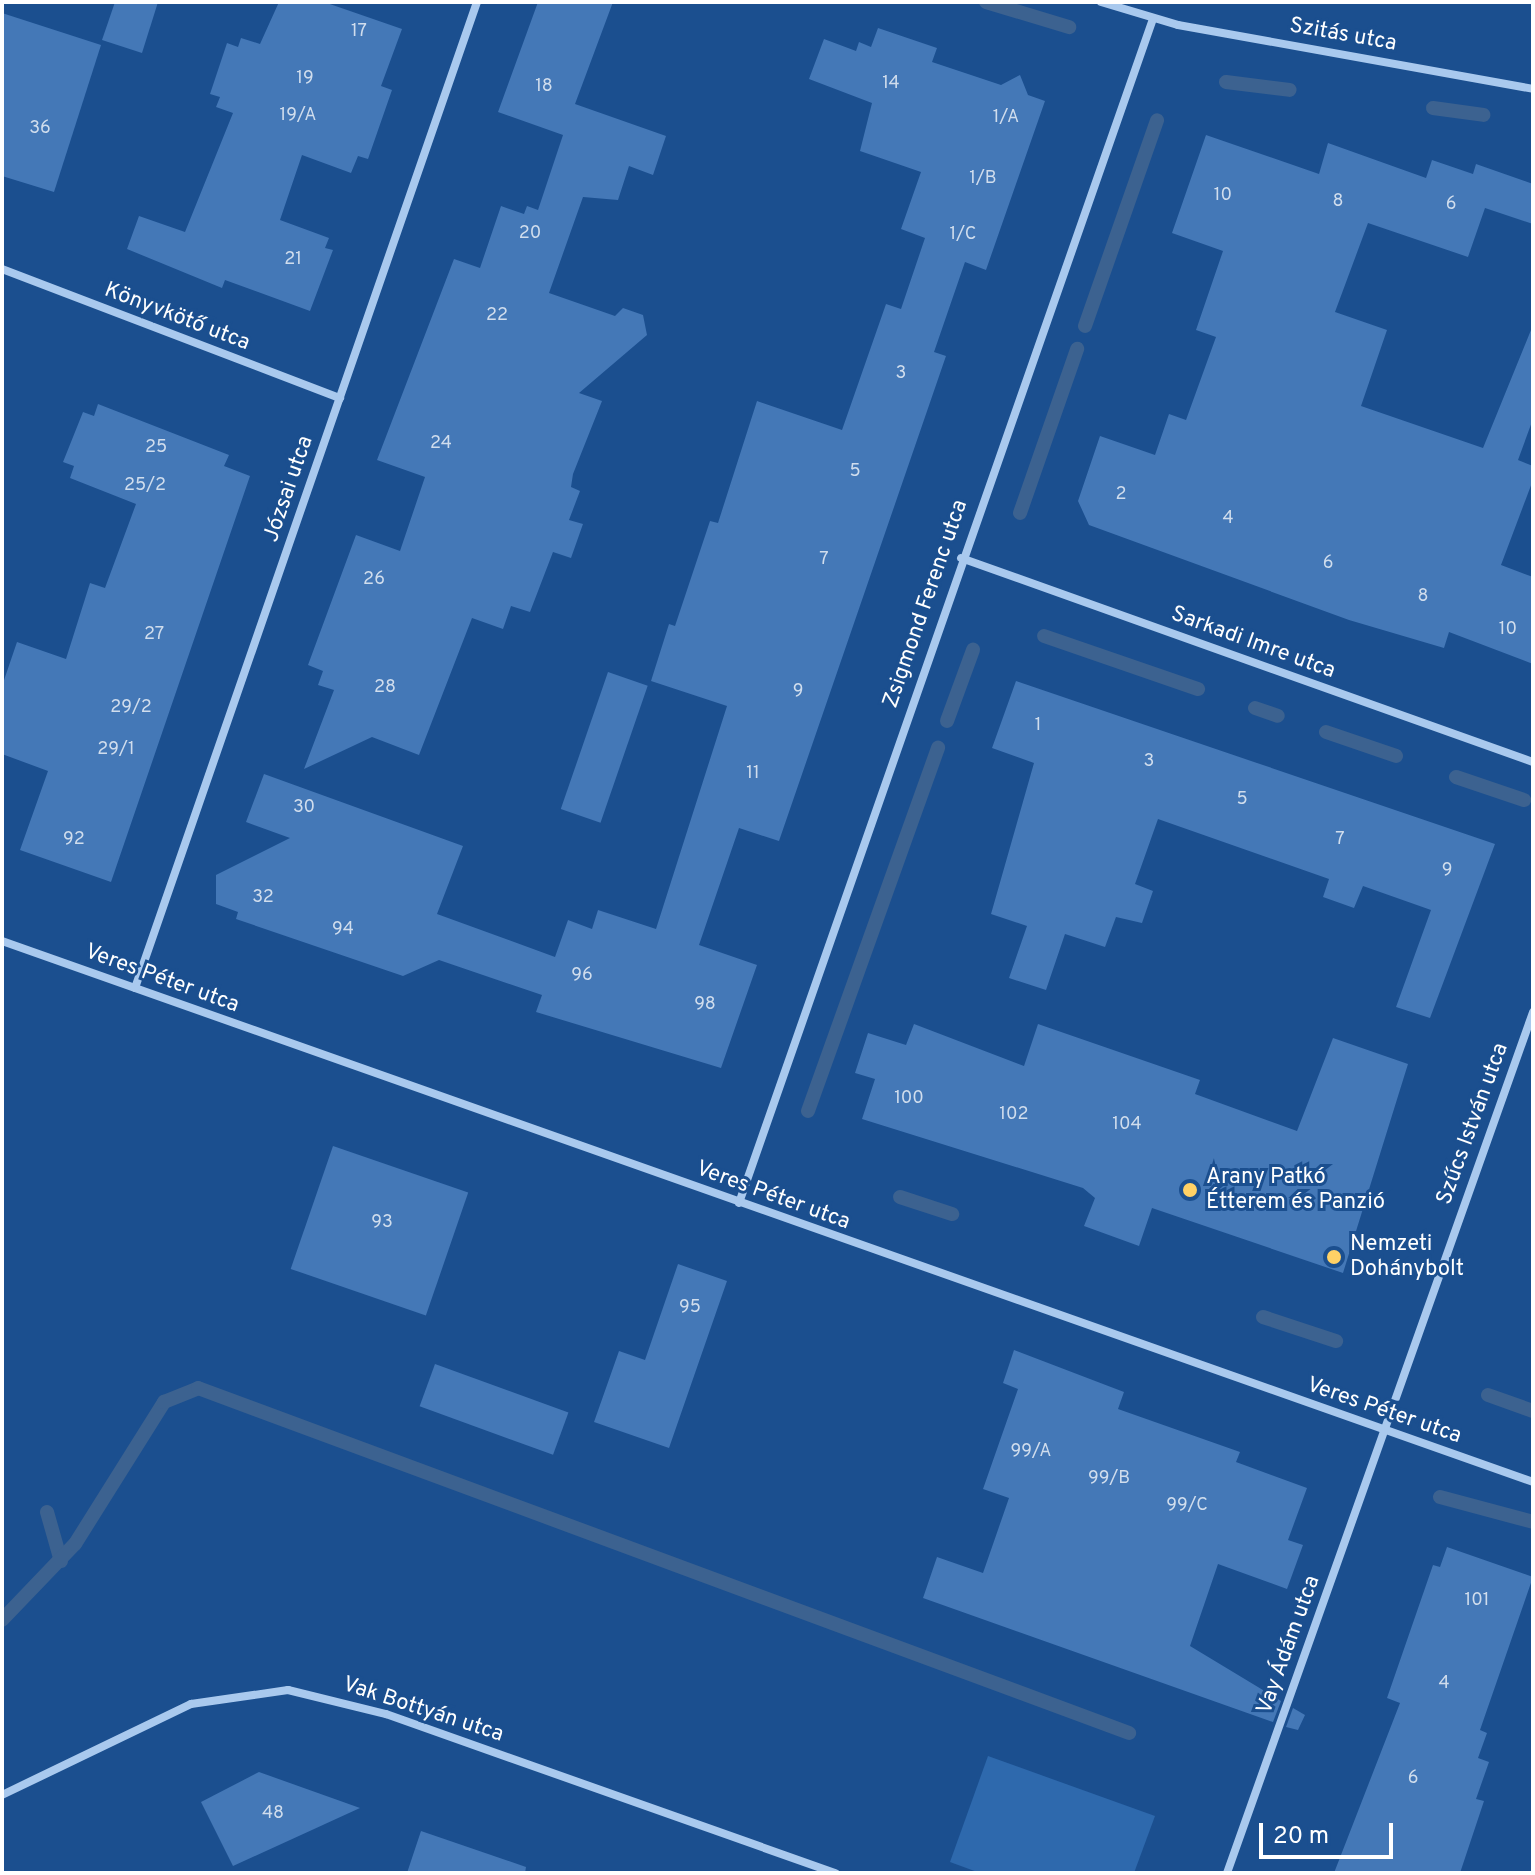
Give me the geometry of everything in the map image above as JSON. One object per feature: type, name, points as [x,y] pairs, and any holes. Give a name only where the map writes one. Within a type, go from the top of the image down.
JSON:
[{"type":"street","name":"Józsai utca","points":[[135,988],[477,2]]},
{"type":"street","name":"Szitás utca","points":[[1101,2],[1153,19],[1533,89]]},
{"type":"street","name":"Zsigmond Ferenc utca","points":[[739,1203],[961,558],[1153,19]]},
{"type":"street","name":"Könyvkötő utca","points":[[2,269],[340,398]]},
{"type":"street","name":"Sarkadi Imre utca","points":[[961,558],[1533,762]]},
{"type":"street","name":"Veres Péter utca","points":[[2,941],[1533,1482]]},
{"type":"street","name":"Szűcs István utca","points":[[1384,1430],[1533,1012]]},
{"type":"street","name":"Vay Ádám utca","points":[[1227,1873],[1384,1430]]},
{"type":"street","name":"Vak Bottyán utca","points":[[2,1795],[191,1704],[288,1690],[386,1714],[836,1873]]},
{"type":"shaded area","points":[[988,1756],[1155,1816],[1134,1873],[980,1873],[950,1862]]},
{"type":"building","points":[[115,2],[158,2],[142,53],[102,40]]},
{"type":"building","points":[[279,2],[324,2],[402,29],[381,86],[392,90],[368,159],[358,156],[351,173],[302,155],[280,220],[329,238],[325,248],[333,250],[310,311],[225,280],[222,288],[127,249],[139,216],[185,232],[233,113],[216,107],[220,97],[210,94],[227,43],[238,47],[241,38],[260,44]]},
{"type":"building","points":[[538,2],[613,2],[575,104],[666,136],[653,175],[629,166],[618,200],[583,197],[549,293],[615,316],[623,308],[643,315],[647,335],[579,393],[602,401],[573,474],[571,487],[580,491],[569,520],[583,524],[571,558],[553,552],[530,612],[511,606],[503,629],[472,618],[419,755],[372,737],[304,769],[334,690],[318,685],[323,671],[308,665],[356,535],[400,551],[425,477],[377,460],[454,259],[480,268],[501,206],[524,214],[527,206],[538,210],[563,135],[498,112]]},
{"type":"building","points":[[2,13],[101,45],[54,192],[2,176]]},
{"type":"building","points":[[878,28],[937,48],[932,62],[1001,85],[1020,75],[1028,95],[1045,101],[986,270],[965,262],[934,352],[946,356],[779,841],[739,828],[699,945],[757,965],[721,1068],[536,1012],[542,995],[439,960],[403,976],[236,919],[238,912],[216,904],[216,875],[290,838],[246,822],[264,774],[463,846],[437,914],[555,957],[568,920],[592,929],[598,910],[656,929],[727,706],[651,681],[669,624],[675,626],[710,521],[718,523],[757,401],[842,430],[886,304],[901,309],[925,238],[901,229],[921,172],[860,151],[872,103],[809,79],[824,39],[856,51],[859,42],[871,47]]},
{"type":"building","points":[[1206,135],[1319,174],[1328,143],[1426,178],[1432,160],[1473,174],[1476,164],[1533,184],[1533,224],[1485,208],[1468,257],[1368,223],[1335,312],[1387,330],[1361,406],[1483,448],[1533,325],[1533,419],[1518,460],[1533,466],[1533,480],[1501,565],[1533,577],[1533,664],[1449,632],[1444,648],[1349,620],[1089,525],[1078,501],[1100,436],[1155,455],[1169,414],[1186,420],[1216,337],[1196,330],[1223,251],[1172,233]]},
{"type":"building","points":[[98,404],[229,455],[224,466],[250,476],[111,882],[20,850],[48,771],[2,754],[2,686],[17,642],[66,659],[90,583],[105,588],[136,504],[70,478],[74,466],[63,462],[83,412],[94,416]]},
{"type":"building","points":[[608,672],[648,686],[601,823],[561,809]]},
{"type":"building","points":[[1016,681],[1495,844],[1430,1018],[1396,1007],[1431,910],[1363,886],[1354,908],[1323,897],[1329,879],[1158,819],[1135,884],[1153,891],[1142,923],[1116,917],[1105,947],[1065,934],[1046,990],[1009,978],[1027,926],[991,914],[1034,763],[992,748]]},
{"type":"building","points":[[914,1024],[1024,1066],[1038,1024],[1200,1080],[1195,1094],[1297,1131],[1333,1038],[1408,1064],[1343,1273],[1152,1208],[1139,1246],[1084,1226],[1095,1198],[1083,1188],[862,1119],[875,1079],[855,1073],[868,1033],[906,1045]]},
{"type":"building","points":[[333,1146],[468,1193],[426,1315],[291,1269]]},
{"type":"building","points":[[678,1264],[727,1281],[669,1448],[594,1422],[619,1351],[645,1360]]},
{"type":"building","points":[[1014,1350],[1124,1392],[1118,1409],[1240,1452],[1236,1462],[1307,1488],[1288,1540],[1303,1545],[1287,1589],[1218,1564],[1190,1646],[1281,1701],[1273,1722],[923,1598],[937,1557],[983,1573],[1009,1498],[983,1489],[1018,1389],[1003,1383]]},
{"type":"building","points":[[435,1364],[568,1413],[553,1455],[420,1406]]},
{"type":"building","points":[[1447,1547],[1533,1577],[1480,1730],[1487,1733],[1478,1758],[1489,1762],[1476,1799],[1484,1801],[1460,1873],[1334,1873],[1400,1703],[1387,1698],[1433,1565],[1440,1567]]},
{"type":"building","points":[[1293,1708],[1305,1715],[1298,1730],[1286,1727]]},
{"type":"building","points":[[259,1772],[360,1808],[233,1866],[201,1802]]},
{"type":"building","points":[[421,1831],[526,1867],[525,1873],[407,1873]]},
{"type":"waterway","points":[[986,2],[1069,27]]},
{"type":"waterway","points":[[1226,82],[1290,90]]},
{"type":"waterway","points":[[1433,108],[1484,115]]},
{"type":"waterway","points":[[1085,326],[1157,120]]},
{"type":"waterway","points":[[1020,513],[1077,349]]},
{"type":"waterway","points":[[1044,636],[1198,689]]},
{"type":"waterway","points":[[947,721],[973,650]]},
{"type":"waterway","points":[[1255,708],[1278,716]]},
{"type":"waterway","points":[[1326,732],[1396,756]]},
{"type":"waterway","points":[[808,1111],[938,748]]},
{"type":"waterway","points":[[1456,777],[1524,800]]},
{"type":"waterway","points":[[900,1197],[952,1214]]},
{"type":"waterway","points":[[1263,1317],[1336,1341]]},
{"type":"waterway","points":[[2,1620],[75,1544],[164,1402],[198,1388],[1129,1733]]},
{"type":"waterway","points":[[1488,1395],[1533,1411]]},
{"type":"waterway","points":[[1440,1497],[1533,1522]]},
{"type":"waterway","points":[[47,1512],[61,1561]]},
{"type":"place","name":"Arany Patkó Étterem és Panzió","points":[[1190,1190]]},
{"type":"place","name":"Nemzeti Dohánybolt","points":[[1334,1257]]}]
